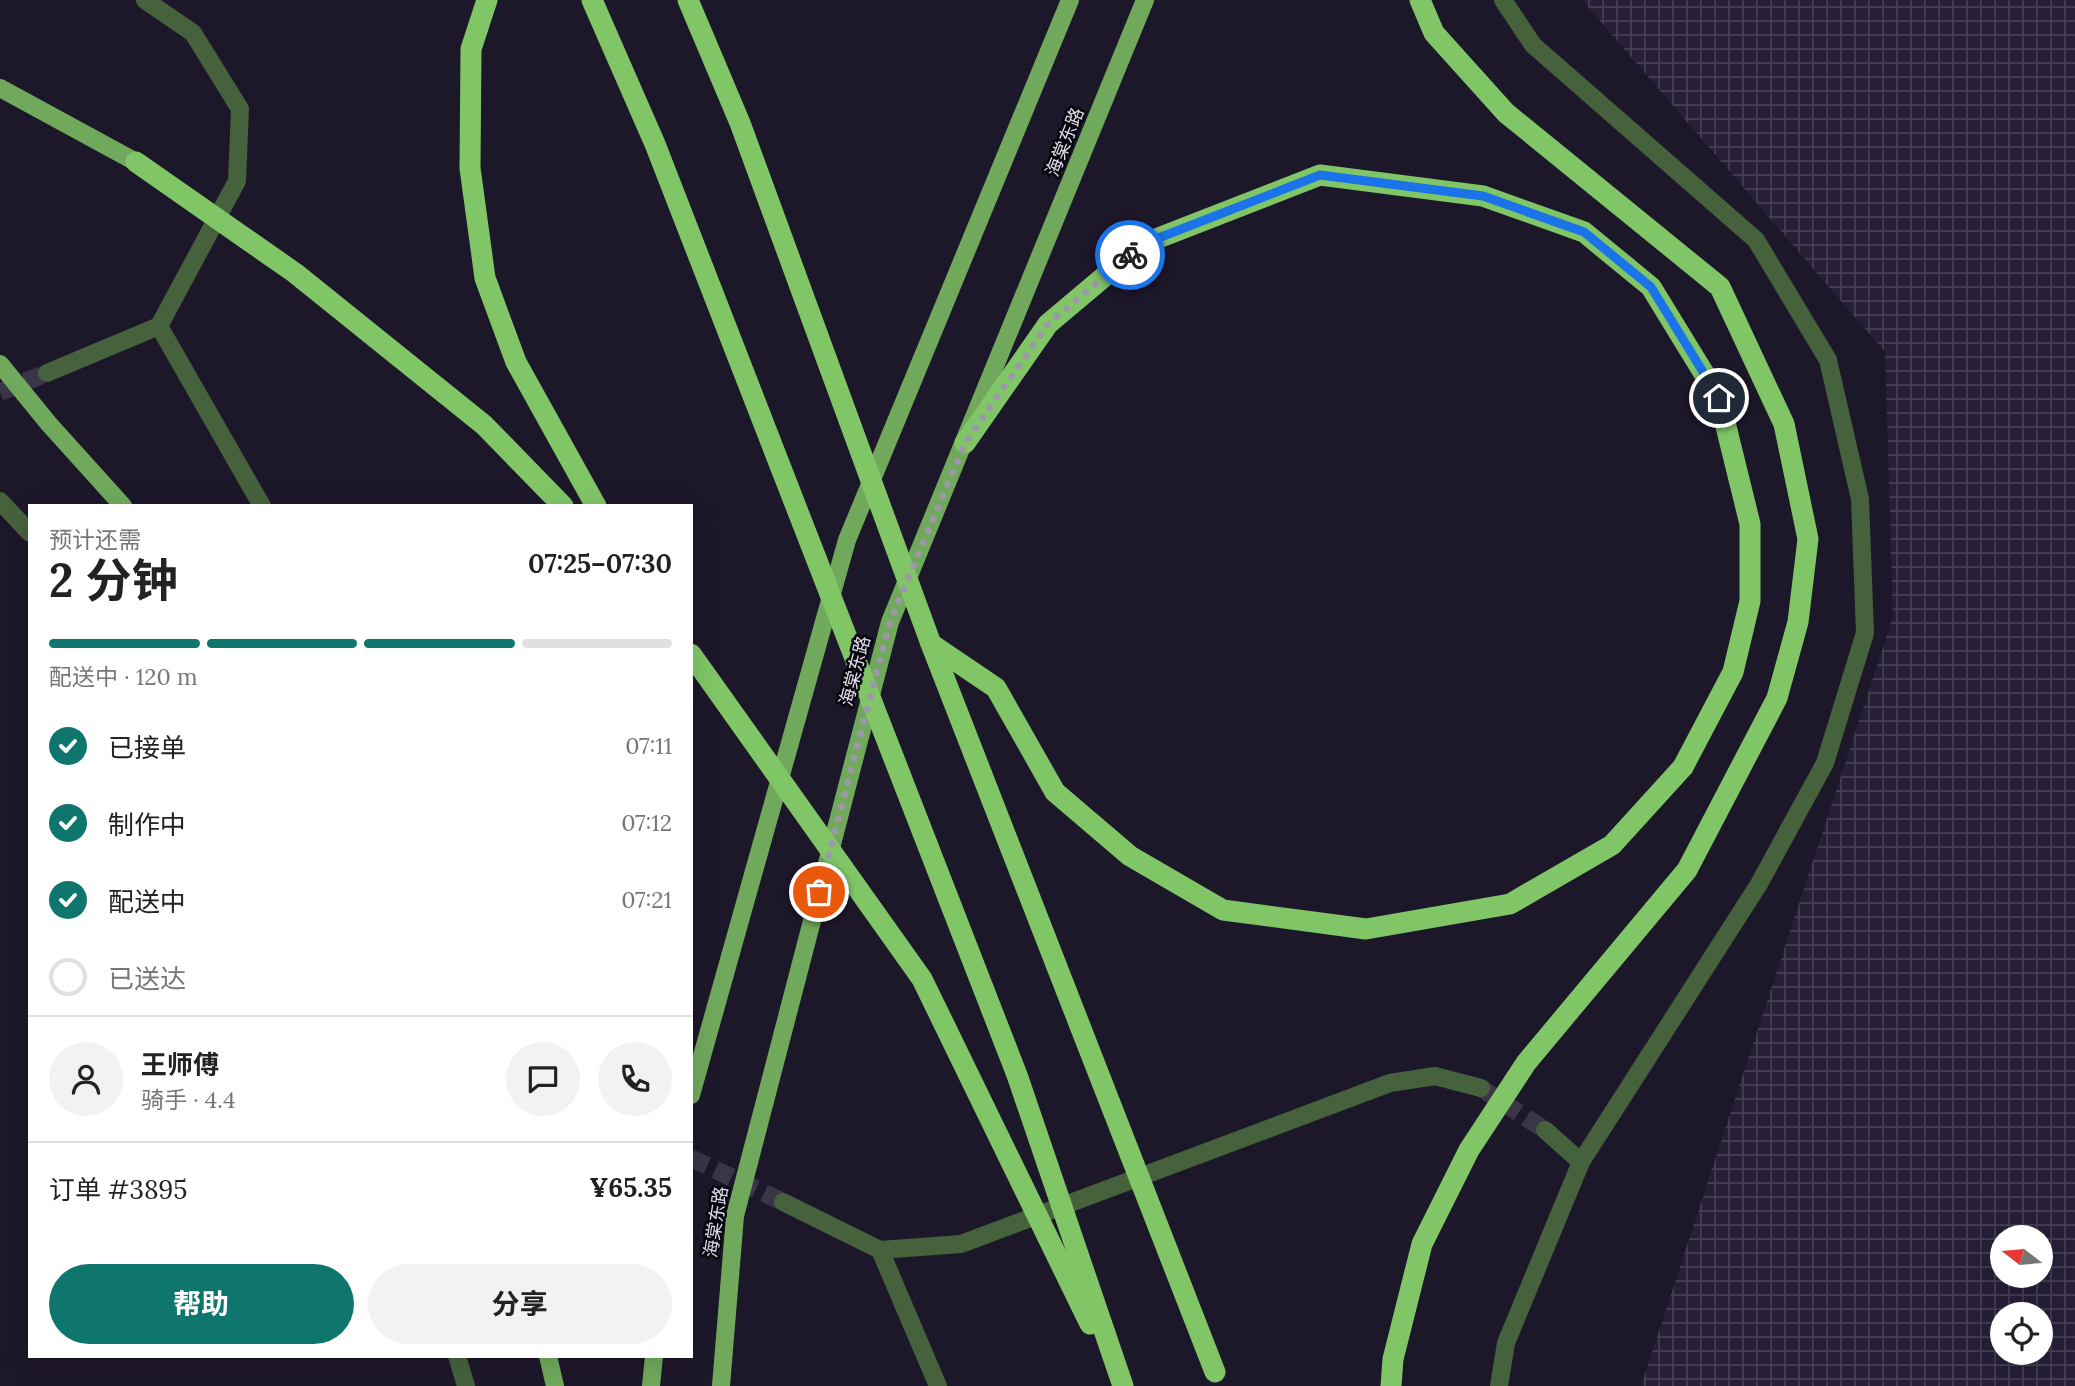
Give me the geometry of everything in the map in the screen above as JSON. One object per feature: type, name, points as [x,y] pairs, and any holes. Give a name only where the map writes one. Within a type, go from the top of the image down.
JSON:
[{"type":"highway","points":[[487,0],[471,49],[470,168],[485,278],[516,362],[595,504]]},
{"type":"highway","points":[[592,0],[656,144],[1017,1075],[1121,1386]]},
{"type":"highway","points":[[688,0],[740,123],[931,644],[1218,1379]]},
{"type":"highway","points":[[1391,1386],[1393,1359],[1422,1244],[1469,1150],[1526,1063],[1687,870],[1777,698],[1798,622],[1808,539],[1784,424],[1720,287],[1506,113],[1434,33],[1420,0]]},
{"type":"highway","points":[[136,162],[295,273],[484,425],[561,504]]},
{"type":"highway","points":[[931,644],[996,688],[1055,792],[1130,856],[1223,911],[1366,929],[1510,904],[1612,845],[1683,767],[1733,673],[1750,601],[1750,524],[1719,398],[1651,287],[1584,232],[1483,196],[1320,175],[1143,244],[1048,324],[965,443]]},
{"type":"highway","points":[[693,657],[922,979],[1121,1386]]},
{"type":"main road","points":[[693,1088],[847,540],[1070,0]]},
{"type":"main road","name":"海棠东路","points":[[721,1386],[735,1216],[890,622],[1145,0]]},
{"type":"main road","points":[[0,88],[136,162]]},
{"type":"main road","points":[[0,364],[49,424],[121,504]]},
{"type":"main road","points":[[0,376],[49,424]]},
{"type":"main road","points":[[548,1358],[555,1386]]},
{"type":"main road","points":[[652,1386],[654,1358]]},
{"type":"street","points":[[47,373],[159,326],[237,181],[240,109],[193,33],[145,0]]},
{"type":"street","points":[[1499,1386],[1506,1343],[1581,1162],[1759,884],[1825,763],[1865,633],[1860,499],[1828,360],[1756,240],[1533,45],[1503,0]]},
{"type":"street","points":[[159,326],[261,504]]},
{"type":"street","points":[[0,501],[28,531]]},
{"type":"street","points":[[783,1202],[880,1250],[961,1244],[1390,1083],[1435,1076],[1481,1088]]},
{"type":"street","points":[[1545,1130],[1581,1162]]},
{"type":"street","points":[[880,1250],[939,1386]]},
{"type":"street","points":[[458,1358],[466,1386]]},
{"type":"shaded area","points":[[1582,0],[2075,0],[2075,1386],[1641,1386],[1893,617],[1885,352]]},
{"type":"tunnel","points":[[0,392],[47,373]]},
{"type":"tunnel","points":[[1481,1088],[1545,1130]]},
{"type":"tunnel","points":[[693,1159],[783,1202]]},
{"type":"way so far","points":[[819,892],[890,622],[965,443],[1048,324],[1130,255]]},
{"type":"route","points":[[1130,255],[1143,244],[1320,175],[1483,196],[1584,232],[1651,287],[1719,398]]}]
